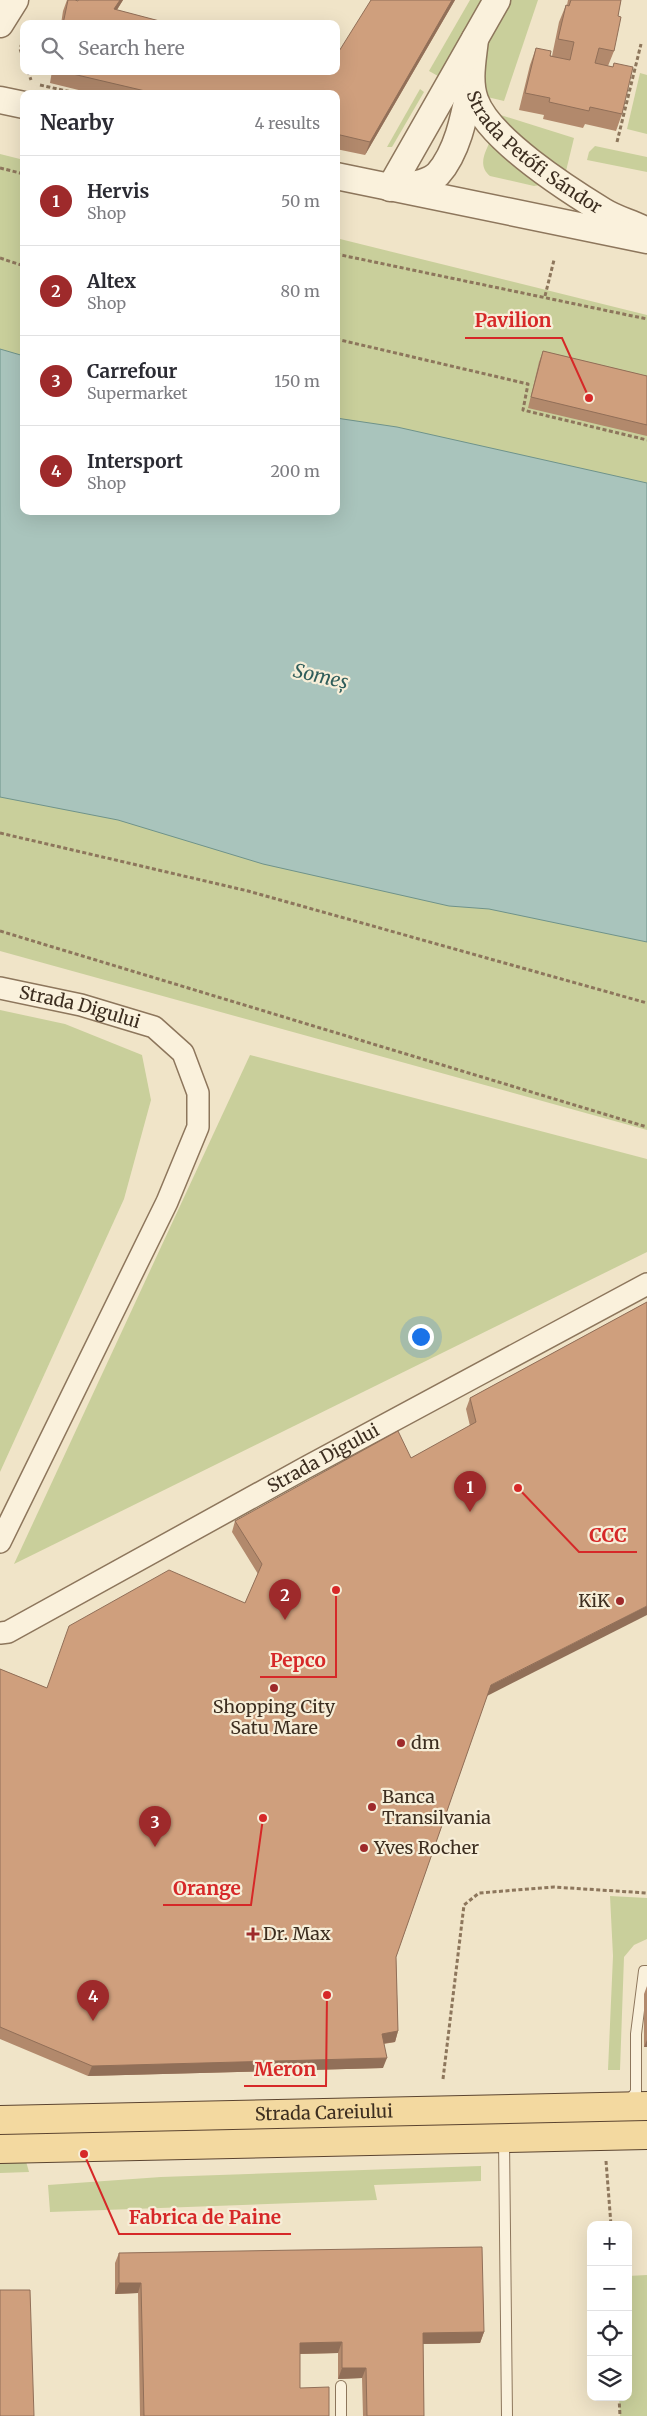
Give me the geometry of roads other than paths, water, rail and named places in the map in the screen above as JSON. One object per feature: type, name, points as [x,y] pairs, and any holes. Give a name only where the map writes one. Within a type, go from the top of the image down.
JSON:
[{"type":"main road","name":"Strada Careiului","points":[[0,2120],[636,2106]]},
{"type":"main road","name":"Strada Careiului","points":[[0,2149],[647,2135]]},
{"type":"street","points":[[0,24],[15,0]]},
{"type":"street","name":"Strada Petőfi Sándor","points":[[390,188],[497,0]]},
{"type":"street","name":"Strada Petőfi Sándor","points":[[475,39],[471,80],[475,100],[494,130],[541,168],[603,211],[647,231]]},
{"type":"street","points":[[390,188],[419,184],[437,175],[451,153],[463,120],[471,80]]},
{"type":"street","points":[[0,100],[20,105]]},
{"type":"street","points":[[340,177],[647,240]]},
{"type":"street","name":"Strada Digului","points":[[0,988],[81,1005],[154,1027],[183,1053],[198,1093],[198,1127],[167,1202],[0,1542]]},
{"type":"street","name":"Strada Digului","points":[[0,1633],[8,1632],[305,1468],[647,1284]]},
{"type":"lane","points":[[636,2106],[636,2034],[644,1971],[647,1971]]},
{"type":"lane","points":[[504,2139],[507,2416]]},
{"type":"lane","points":[[341,2386],[341,2416]]},
{"type":"water","name":"Someș","points":[[0,349],[20,355],[20,515],[340,515],[340,419],[397,427],[647,483],[647,942],[489,909],[449,906],[263,864],[118,820],[0,797]]},
{"type":"place","name":"Pavilion","points":[[589,398]]},
{"type":"place","name":"CCC","points":[[518,1488]]},
{"type":"place","name":"Hervis","points":[[470,1512]]},
{"type":"place","name":"Pepco","points":[[336,1590]]},
{"type":"place","name":"KiK","points":[[620,1601]]},
{"type":"place","name":"Altex","points":[[285,1620]]},
{"type":"place","name":"Shopping City Satu Mare","points":[[274,1688]]},
{"type":"place","name":"dm","points":[[401,1743]]},
{"type":"place","name":"Banca Transilvania","points":[[372,1807]]},
{"type":"place","name":"Orange","points":[[263,1818]]},
{"type":"place","name":"Carrefour","points":[[155,1847]]},
{"type":"place","name":"Yves Rocher","points":[[364,1848]]},
{"type":"place","name":"Dr. Max","points":[[253,1934]]},
{"type":"place","name":"Meron","points":[[327,1995]]},
{"type":"place","name":"Intersport","points":[[93,2021]]},
{"type":"place","name":"Fabrica de Paine","points":[[84,2154]]}]
